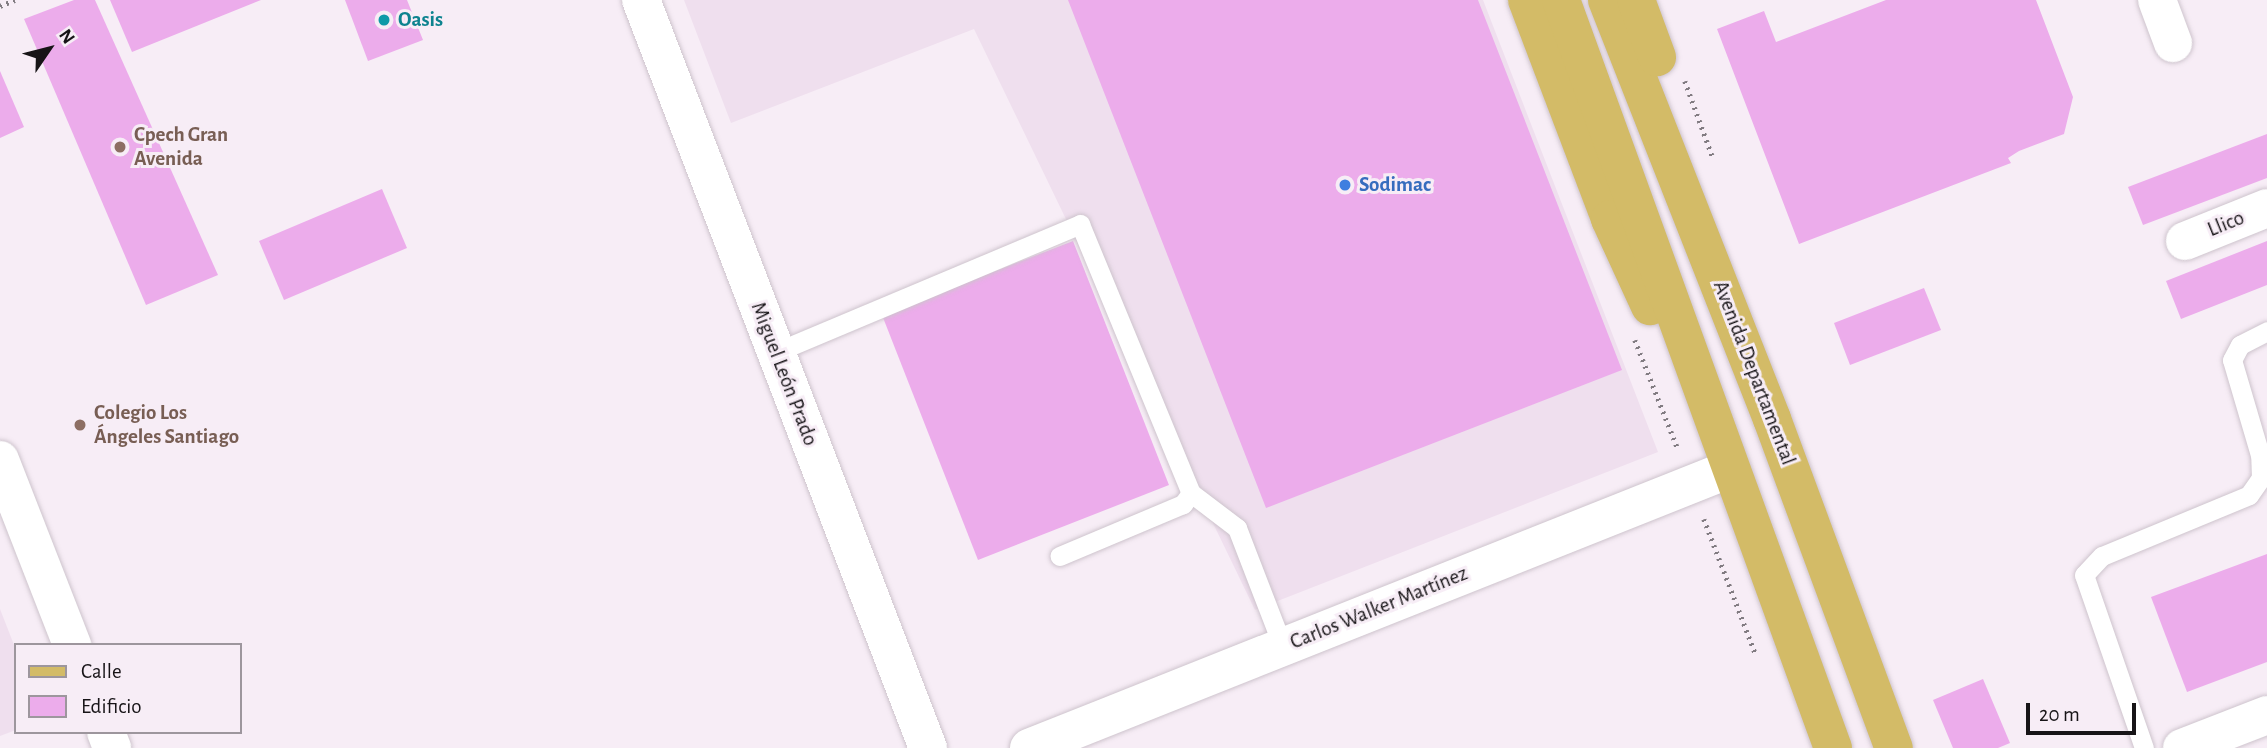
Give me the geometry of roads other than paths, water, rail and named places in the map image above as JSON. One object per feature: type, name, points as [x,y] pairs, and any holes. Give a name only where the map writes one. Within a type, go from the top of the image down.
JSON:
[{"type":"main road","points":[[1527,0],[1624,253],[1710,410]]},
{"type":"main road","points":[[1561,0],[1833,748]]},
{"type":"main road","name":"Avenida Departamental","points":[[1607,0],[1772,419],[1894,748]]},
{"type":"main road","points":[[1636,0],[1718,225],[1772,419]]},
{"type":"street","name":"Miguel León Prado","points":[[641,0],[928,748]]},
{"type":"street","points":[[2157,0],[2172,43]]},
{"type":"street","name":"Llico","points":[[2185,241],[2267,208]]},
{"type":"street","name":"Carlos Walker Martínez","points":[[1029,748],[1730,469]]},
{"type":"street","points":[[3,477],[71,643]]},
{"type":"street","points":[[2182,748],[2267,715]]},
{"type":"lane","points":[[776,352],[1080,224],[1191,493],[1237,528],[1283,647]]},
{"type":"lane","points":[[2144,748],[2084,575],[2102,556],[2249,495],[2261,478],[2260,456],[2232,360],[2240,345],[2267,331]]},
{"type":"lane","points":[[1059,556],[1183,504],[1191,493]]},
{"type":"place","name":"Oasis","points":[[384,20]]},
{"type":"place","name":"Cpech Gran Avenida","points":[[120,147]]},
{"type":"place","name":"Sodimac","points":[[1345,185]]},
{"type":"place","name":"Colegio Los Ángeles Santiago","points":[[80,425]]}]
